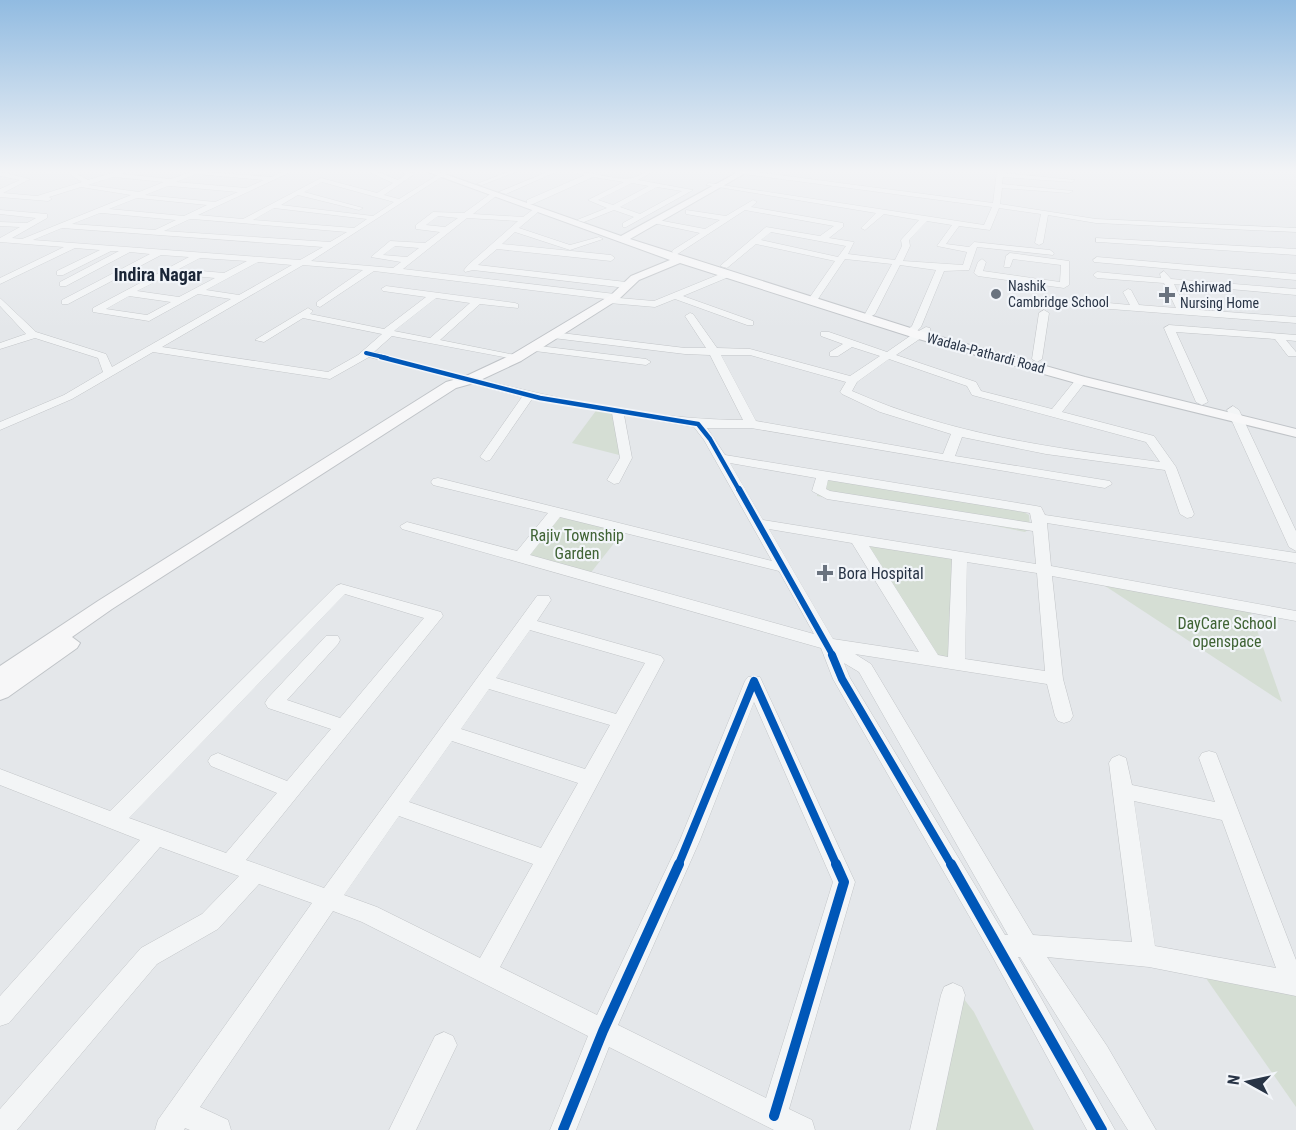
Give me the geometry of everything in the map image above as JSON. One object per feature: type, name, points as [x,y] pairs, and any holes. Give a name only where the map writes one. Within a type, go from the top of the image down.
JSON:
[{"type":"main road","points":[[590,224],[624,234],[649,224]]},
{"type":"main road","points":[[592,224],[624,234],[643,224]]},
{"type":"main road","name":"Wadala-Pathardi Road","points":[[624,234],[681,256],[1081,380],[1235,414],[1296,424]]},
{"type":"main road","points":[[0,676],[105,605],[451,385],[469,380],[516,358],[612,299],[635,278],[681,256]]},
{"type":"main road","name":"Wadala-Pathardi Road","points":[[726,270],[918,331],[1202,402],[1296,433]]},
{"type":"main road","points":[[0,692],[109,616],[460,389],[469,380]]},
{"type":"street","points":[[0,224],[31,225]]},
{"type":"street","points":[[22,241],[68,224]]},
{"type":"street","points":[[60,273],[174,224]]},
{"type":"street","points":[[213,256],[267,224]]},
{"type":"street","points":[[275,224],[354,230]]},
{"type":"street","points":[[0,426],[68,397],[303,262],[364,224]]},
{"type":"street","points":[[423,224],[419,227],[447,230]]},
{"type":"street","points":[[394,271],[454,224]]},
{"type":"street","points":[[459,278],[519,224]]},
{"type":"street","points":[[559,253],[599,239],[624,234],[634,224]]},
{"type":"street","points":[[668,224],[706,232]]},
{"type":"street","points":[[681,256],[706,232],[719,224]]},
{"type":"street","points":[[822,238],[840,225],[833,224]]},
{"type":"street","points":[[865,228],[870,224]]},
{"type":"street","points":[[870,314],[906,246],[905,240],[920,224]]},
{"type":"street","points":[[956,224],[941,246],[972,250]]},
{"type":"street","points":[[959,224],[985,232],[988,224]]},
{"type":"street","points":[[1039,243],[1043,224]]},
{"type":"street","points":[[1136,224],[1296,230]]},
{"type":"street","points":[[1140,224],[1182,311]]},
{"type":"street","points":[[1,241],[31,225]]},
{"type":"street","points":[[62,226],[332,245]]},
{"type":"street","points":[[198,255],[96,310],[149,318],[225,276],[262,259],[315,228]]},
{"type":"street","points":[[514,229],[570,248]]},
{"type":"street","points":[[1,241],[372,268],[655,304],[726,270],[755,241],[772,229],[851,244],[815,297]]},
{"type":"street","points":[[599,239],[612,271]]},
{"type":"street","points":[[1099,240],[1296,252]]},
{"type":"street","points":[[755,241],[843,258],[963,269],[974,244],[1050,253]]},
{"type":"street","points":[[408,261],[375,257],[393,243],[426,246]]},
{"type":"street","points":[[0,281],[74,245]]},
{"type":"street","points":[[495,246],[588,255],[612,271],[626,285]]},
{"type":"street","points":[[1228,247],[1234,255]]},
{"type":"street","points":[[92,288],[63,284],[118,249]]},
{"type":"street","points":[[1270,249],[1277,258]]},
{"type":"street","points":[[65,302],[160,252]]},
{"type":"street","points":[[580,263],[588,255]]},
{"type":"street","points":[[968,260],[994,264],[1010,256],[1065,263],[1064,285],[978,273],[994,264]]},
{"type":"street","points":[[1097,260],[1245,272],[1294,279]]},
{"type":"street","points":[[1239,264],[1245,272]]},
{"type":"street","points":[[471,267],[565,278],[612,271]]},
{"type":"street","points":[[1284,267],[1294,279]]},
{"type":"street","points":[[320,304],[372,268]]},
{"type":"street","points":[[941,268],[918,331],[888,356],[852,380],[846,392],[875,407],[988,442],[1170,467]]},
{"type":"street","points":[[170,270],[225,276]]},
{"type":"street","points":[[565,278],[573,271]]},
{"type":"street","points":[[1097,274],[1296,292]]},
{"type":"street","points":[[493,303],[515,285]]},
{"type":"street","points":[[386,289],[515,306]]},
{"type":"street","points":[[197,291],[240,298]]},
{"type":"street","points":[[1128,292],[1136,308]]},
{"type":"street","points":[[128,293],[180,300]]},
{"type":"street","points":[[152,349],[330,376],[366,353],[434,295]]},
{"type":"street","points":[[675,296],[750,323]]},
{"type":"street","points":[[0,301],[34,335],[102,356],[109,373]]},
{"type":"street","points":[[432,341],[478,301]]},
{"type":"street","points":[[1097,305],[1296,320]]},
{"type":"street","points":[[1160,310],[1202,402]]},
{"type":"street","points":[[260,340],[306,312],[388,332],[516,358]]},
{"type":"street","points":[[1037,359],[1044,313]]},
{"type":"street","points":[[690,316],[714,352],[751,424]]},
{"type":"street","points":[[1169,328],[1296,338]]},
{"type":"street","points":[[825,334],[972,384],[976,393],[1150,439],[1170,467],[1187,514]]},
{"type":"street","points":[[0,346],[34,335]]},
{"type":"street","points":[[553,335],[685,351],[750,352],[852,380]]},
{"type":"street","points":[[1278,337],[1292,354]]},
{"type":"street","points":[[834,354],[851,343]]},
{"type":"street","points":[[531,348],[646,362]]},
{"type":"street","points":[[366,353],[530,395],[698,424],[751,424],[948,459],[1104,480],[1100,457]]},
{"type":"street","points":[[1054,413],[1081,380]]},
{"type":"street","points":[[486,457],[530,395]]},
{"type":"street","points":[[614,480],[626,458],[617,411]]},
{"type":"street","points":[[1235,414],[1295,540]]},
{"type":"street","points":[[0,415],[14,421]]},
{"type":"street","points":[[698,424],[721,458],[828,644],[842,679],[999,946],[1102,1130]]},
{"type":"street","points":[[948,459],[958,432]]},
{"type":"street","points":[[721,458],[1036,510],[1040,523],[1054,679],[1064,716]]},
{"type":"street","points":[[823,475],[819,491],[827,495],[1296,558]]},
{"type":"street","points":[[438,482],[784,568]]},
{"type":"street","points":[[520,557],[557,511]]},
{"type":"street","points":[[758,523],[1045,570],[1296,616]]},
{"type":"street","points":[[406,526],[828,644],[1054,679]]},
{"type":"street","points":[[858,540],[932,660]]},
{"type":"street","points":[[956,664],[960,556]]},
{"type":"street","points":[[114,820],[344,589],[435,616],[230,864]]},
{"type":"street","points":[[218,1130],[175,1121],[329,898],[543,600]]},
{"type":"street","points":[[485,972],[655,660],[526,623]]},
{"type":"street","points":[[332,640],[274,703],[344,726]]},
{"type":"street","points":[[828,644],[865,668],[1026,945],[1098,1055],[1143,1130]]},
{"type":"street","points":[[485,681],[621,722]]},
{"type":"street","points":[[563,1130],[603,1031],[690,840],[754,681],[844,882],[774,1116]]},
{"type":"street","points":[[448,732],[591,778]]},
{"type":"street","points":[[1209,758],[1294,983]]},
{"type":"street","points":[[218,762],[290,790]]},
{"type":"street","points":[[1119,763],[1145,954]]},
{"type":"street","points":[[0,777],[156,837],[369,914],[802,1130]]},
{"type":"street","points":[[1123,791],[1228,813]]},
{"type":"street","points":[[395,806],[546,859]]},
{"type":"street","points":[[0,1014],[156,837]]},
{"type":"street","points":[[0,1129],[149,956],[158,947],[188,934],[214,918],[255,873]]},
{"type":"street","points":[[999,946],[1026,945],[1145,954],[1294,983]]},
{"type":"street","points":[[923,1130],[953,995]]},
{"type":"street","points":[[402,1130],[444,1045]]},
{"type":"green space","points":[[598,408],[617,411],[627,457],[572,443]]},
{"type":"green space","points":[[821,478],[1024,512],[1029,515],[1030,528],[1025,532],[940,515],[817,496]]},
{"type":"green space","name":"Rajiv Township Garden","points":[[557,511],[626,528],[589,575],[520,557]]},
{"type":"green space","points":[[858,540],[960,556],[956,664],[932,660]]},
{"type":"green space","name":"DayCare School openspace","points":[[1096,580],[1249,607],[1282,702]]},
{"type":"green space","points":[[1196,964],[1296,984],[1296,1107]]},
{"type":"green space","points":[[960,994],[974,1012],[1034,1130],[934,1130]]},
{"type":"cycle path","points":[[366,353],[540,398],[698,424],[710,439],[828,644],[842,679],[999,946],[1102,1130]]},
{"type":"cycle path","points":[[563,1130],[603,1031],[690,840],[754,681],[844,882],[774,1116]]},
{"type":"place","name":"Nashik Cambridge School","points":[[996,294]]},
{"type":"place","name":"Ashirwad Nursing Home","points":[[1167,295]]},
{"type":"place","name":"Bora Hospital","points":[[825,573]]},
{"type":"district","name":"Indira Nagar","points":[[158,275]]}]
